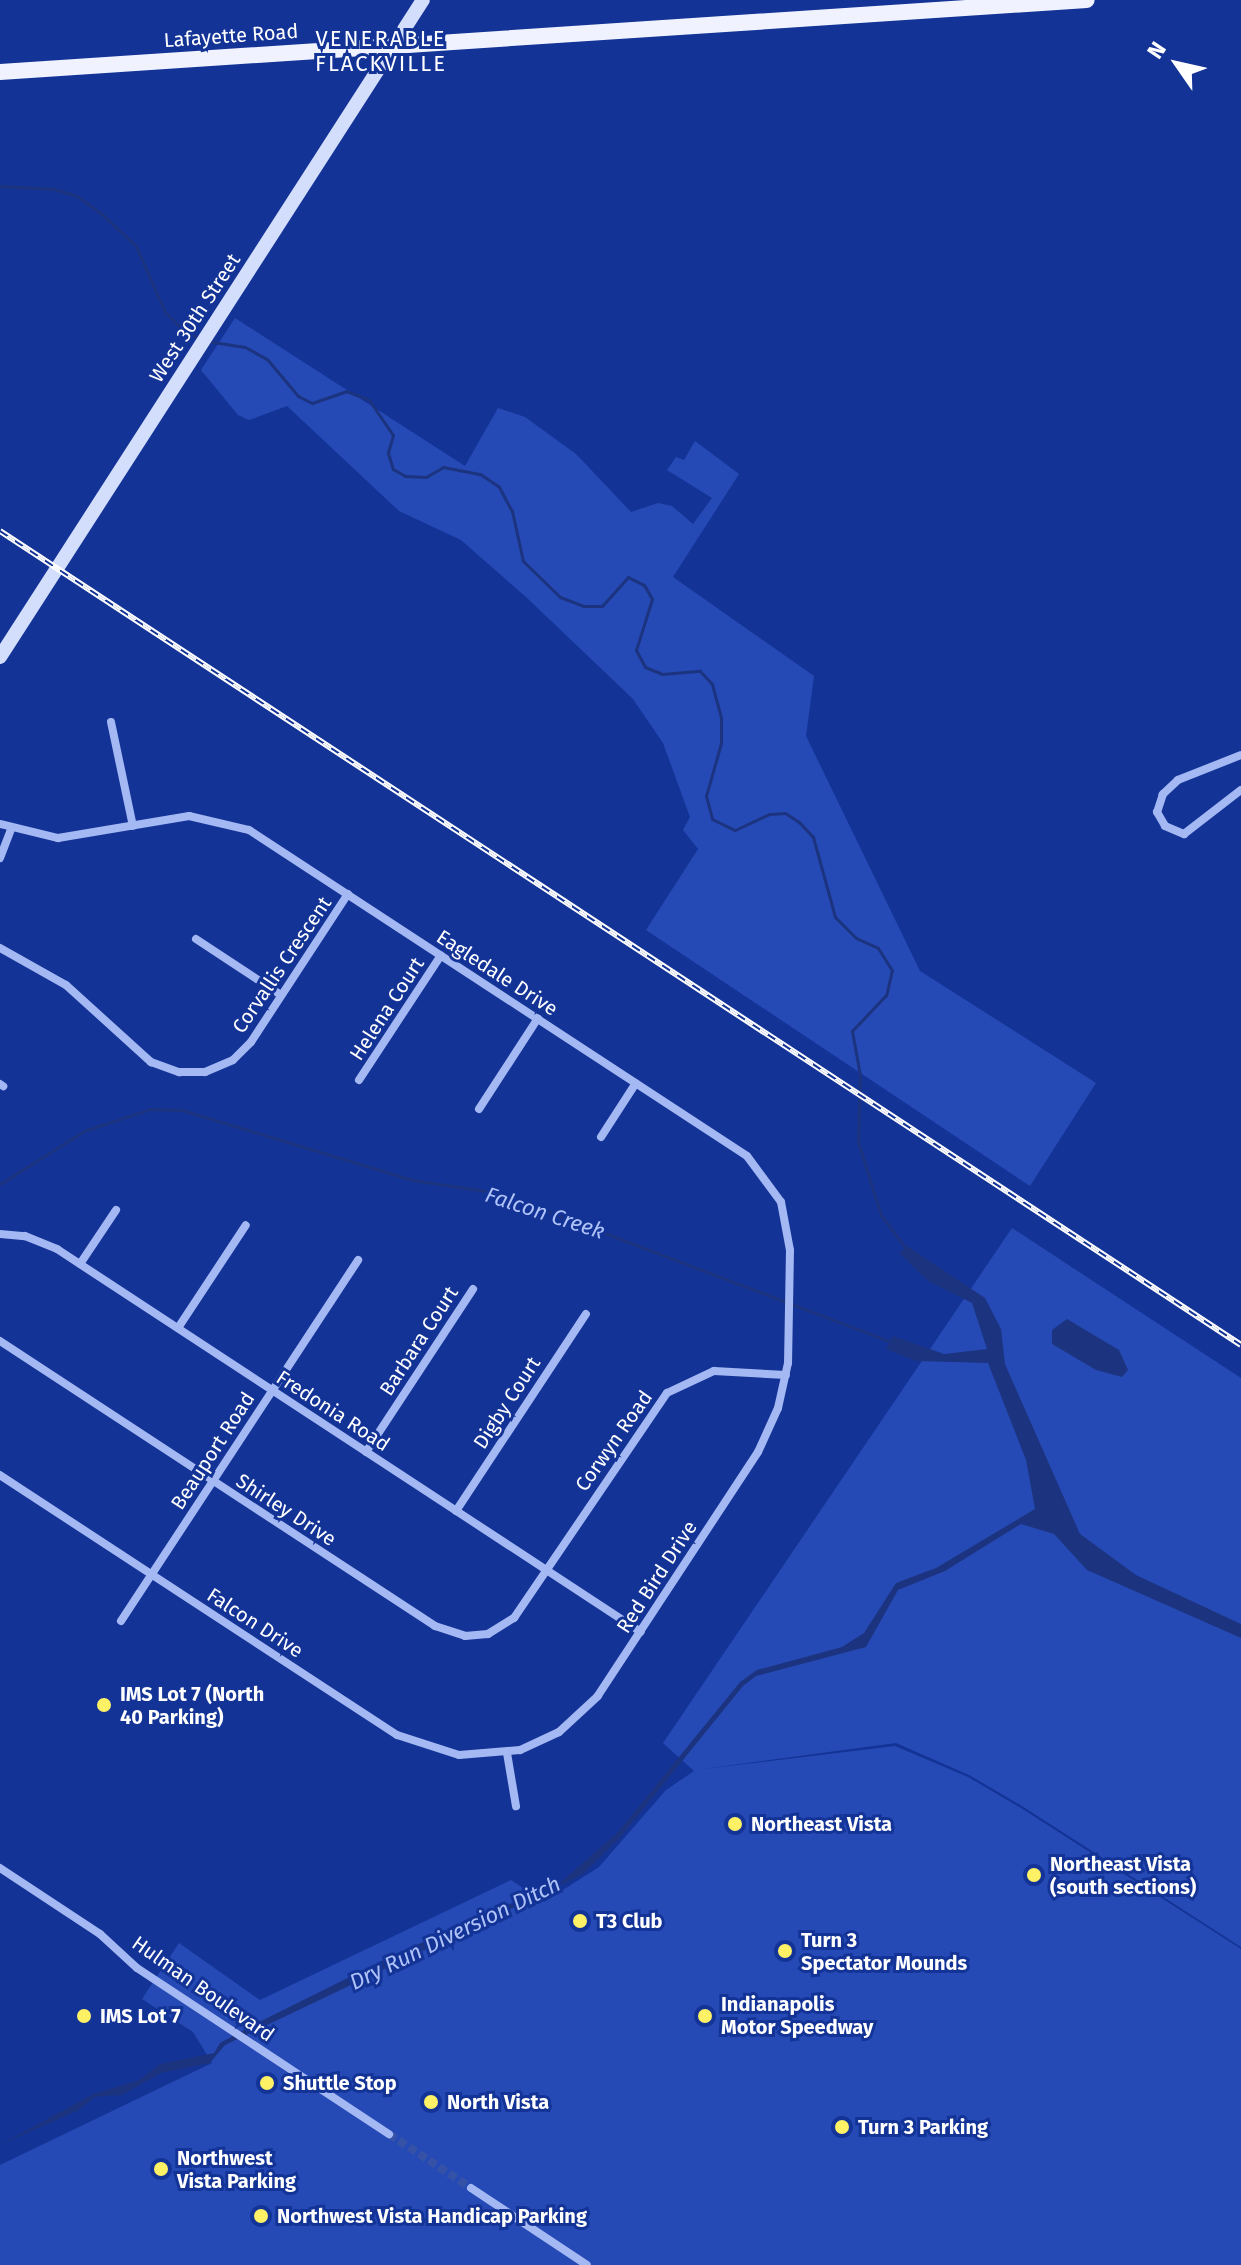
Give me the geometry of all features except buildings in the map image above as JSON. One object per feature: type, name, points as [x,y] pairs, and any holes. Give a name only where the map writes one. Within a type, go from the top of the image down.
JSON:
[{"type":"main road","name":"West 30th Street","points":[[0,657],[423,0]]},
{"type":"main road","name":"Lafayette Road","points":[[0,72],[1087,0]]},
{"type":"street","points":[[111,722],[133,826]]},
{"type":"street","points":[[1241,755],[1178,780],[1163,794],[1157,812],[1165,826],[1184,834],[1241,790]]},
{"type":"street","name":"Eagledale Drive","points":[[0,824],[11,829],[71,838],[189,816],[228,822],[348,894],[740,1151],[765,1175],[788,1223],[790,1314],[786,1375]]},
{"type":"street","points":[[0,858],[11,829]]},
{"type":"street","name":"Corvallis Crescent","points":[[0,948],[56,977],[140,1054],[179,1072],[205,1072],[233,1060],[281,995],[348,894]]},
{"type":"street","points":[[196,939],[281,995]]},
{"type":"street","name":"Helena Court","points":[[359,1080],[441,955]]},
{"type":"street","points":[[479,1109],[538,1018]]},
{"type":"street","points":[[601,1137],[636,1083]]},
{"type":"street","points":[[80,1264],[116,1210]]},
{"type":"street","points":[[178,1328],[246,1225]]},
{"type":"street","name":"Fredonia Road","points":[[0,1234],[34,1238],[80,1264],[641,1632]]},
{"type":"street","name":"Beauport Road","points":[[121,1621],[358,1260]]},
{"type":"street","name":"Barbara Court","points":[[366,1452],[473,1289]]},
{"type":"street","name":"Digby Court","points":[[456,1511],[586,1314]]},
{"type":"street","name":"Shirley Drive","points":[[0,1341],[456,1635],[479,1636],[503,1627],[546,1570]]},
{"type":"street","name":"Corwyn Road","points":[[546,1570],[667,1393],[714,1371],[786,1375]]},
{"type":"street","name":"Red Bird Drive","points":[[507,1753],[548,1738],[582,1714],[641,1632],[758,1452],[786,1375]]},
{"type":"street","name":"Falcon Drive","points":[[0,1475],[408,1741],[459,1755],[507,1753]]},
{"type":"street","points":[[507,1753],[516,1806]]},
{"type":"street","name":"Hulman Boulevard","points":[[0,1868],[221,2023],[389,2134]]},
{"type":"street","points":[[471,2188],[587,2265]]},
{"type":"shaded area","points":[[235,318],[465,466],[498,408],[525,417],[576,454],[631,512],[658,503],[672,506],[693,524],[712,498],[667,470],[676,457],[684,460],[695,441],[739,474],[673,577],[814,676],[806,736],[920,971],[1096,1083],[1030,1186],[646,930],[698,849],[683,830],[690,817],[663,743],[633,699],[461,540],[399,511],[287,406],[249,420],[238,415],[201,370]]},
{"type":"shaded area","name":"Indianapolis Motor Speedway","points":[[1012,1228],[1241,1378],[1241,1947],[1022,1806],[969,1775],[896,1743],[695,1770],[895,1746],[968,1777],[1021,1808],[1241,1949],[1241,2265],[0,2265],[0,2165],[212,2063],[193,2032],[142,1999],[179,1943],[260,2000],[511,1880],[544,1902],[599,1867],[666,1790],[694,1771],[663,1743]]},
{"type":"water","name":"Dry Run Diversion Ditch","points":[[907,1246],[985,1298],[1001,1329],[1005,1364],[1080,1534],[1136,1575],[1241,1624],[1241,1638],[1087,1570],[1054,1534],[1021,1524],[945,1571],[898,1590],[866,1647],[756,1676],[743,1686],[619,1839],[582,1875],[225,2045],[210,2063],[161,2073],[122,2095],[95,2097],[79,2110],[0,2145],[93,2094],[139,2080],[160,2064],[214,2053],[220,2043],[251,2026],[396,1954],[562,1881],[618,1832],[740,1682],[757,1670],[842,1647],[864,1633],[896,1583],[936,1568],[1035,1509],[1026,1460],[988,1363],[916,1361],[886,1349],[893,1336],[944,1354],[987,1349],[972,1303],[928,1281],[899,1253]]},
{"type":"water","points":[[1067,1319],[1119,1350],[1128,1370],[1122,1377],[1096,1370],[1052,1344],[1052,1330]]},
{"type":"waterway","points":[[0,186],[54,189],[77,196],[102,214],[136,246],[165,312],[186,333],[200,338]]},
{"type":"waterway","points":[[207,341],[245,347],[267,359],[298,396],[312,403],[346,391],[369,400],[393,435],[388,453],[393,469],[405,476],[426,477],[443,467],[480,474],[499,487],[512,511],[523,561],[560,597],[583,606],[602,606],[628,577],[644,585],[652,599],[636,650],[645,667],[662,674],[700,671],[712,684],[721,718],[721,743],[706,796],[712,819],[735,830],[770,814],[785,813],[799,822],[813,837],[835,917],[856,938],[878,948],[892,970],[886,995],[852,1031],[860,1075],[858,1142],[881,1215],[907,1250]]},
{"type":"waterway","name":"Falcon Creek","points":[[0,1184],[84,1131],[150,1109],[182,1110],[412,1180],[499,1193],[894,1343]]},
{"type":"tunnel","points":[[389,2134],[471,2188]]},
{"type":"railway","points":[[0,531],[1241,1345]]},
{"type":"place","name":"IMS Lot 7 (North 40 Parking)","points":[[104,1705]]},
{"type":"place","name":"Northeast Vista","points":[[735,1824]]},
{"type":"place","name":"Northeast Vista (south sections)","points":[[1034,1875]]},
{"type":"place","name":"T3 Club","points":[[580,1921]]},
{"type":"place","name":"Turn 3 Spectator Mounds","points":[[785,1951]]},
{"type":"place","name":"IMS Lot 7","points":[[84,2016]]},
{"type":"place","name":"Indianapolis Motor Speedway","points":[[705,2016]]},
{"type":"place","name":"Shuttle Stop","points":[[267,2083]]},
{"type":"place","name":"North Vista","points":[[431,2102]]},
{"type":"place","name":"Turn 3 Parking","points":[[842,2127]]},
{"type":"place","name":"Northwest Vista Parking","points":[[161,2169]]},
{"type":"place","name":"Northwest Vista Handicap Parking","points":[[261,2216]]},
{"type":"district","name":"VENERABLE FLACKVILLE","points":[[381,50]]}]
